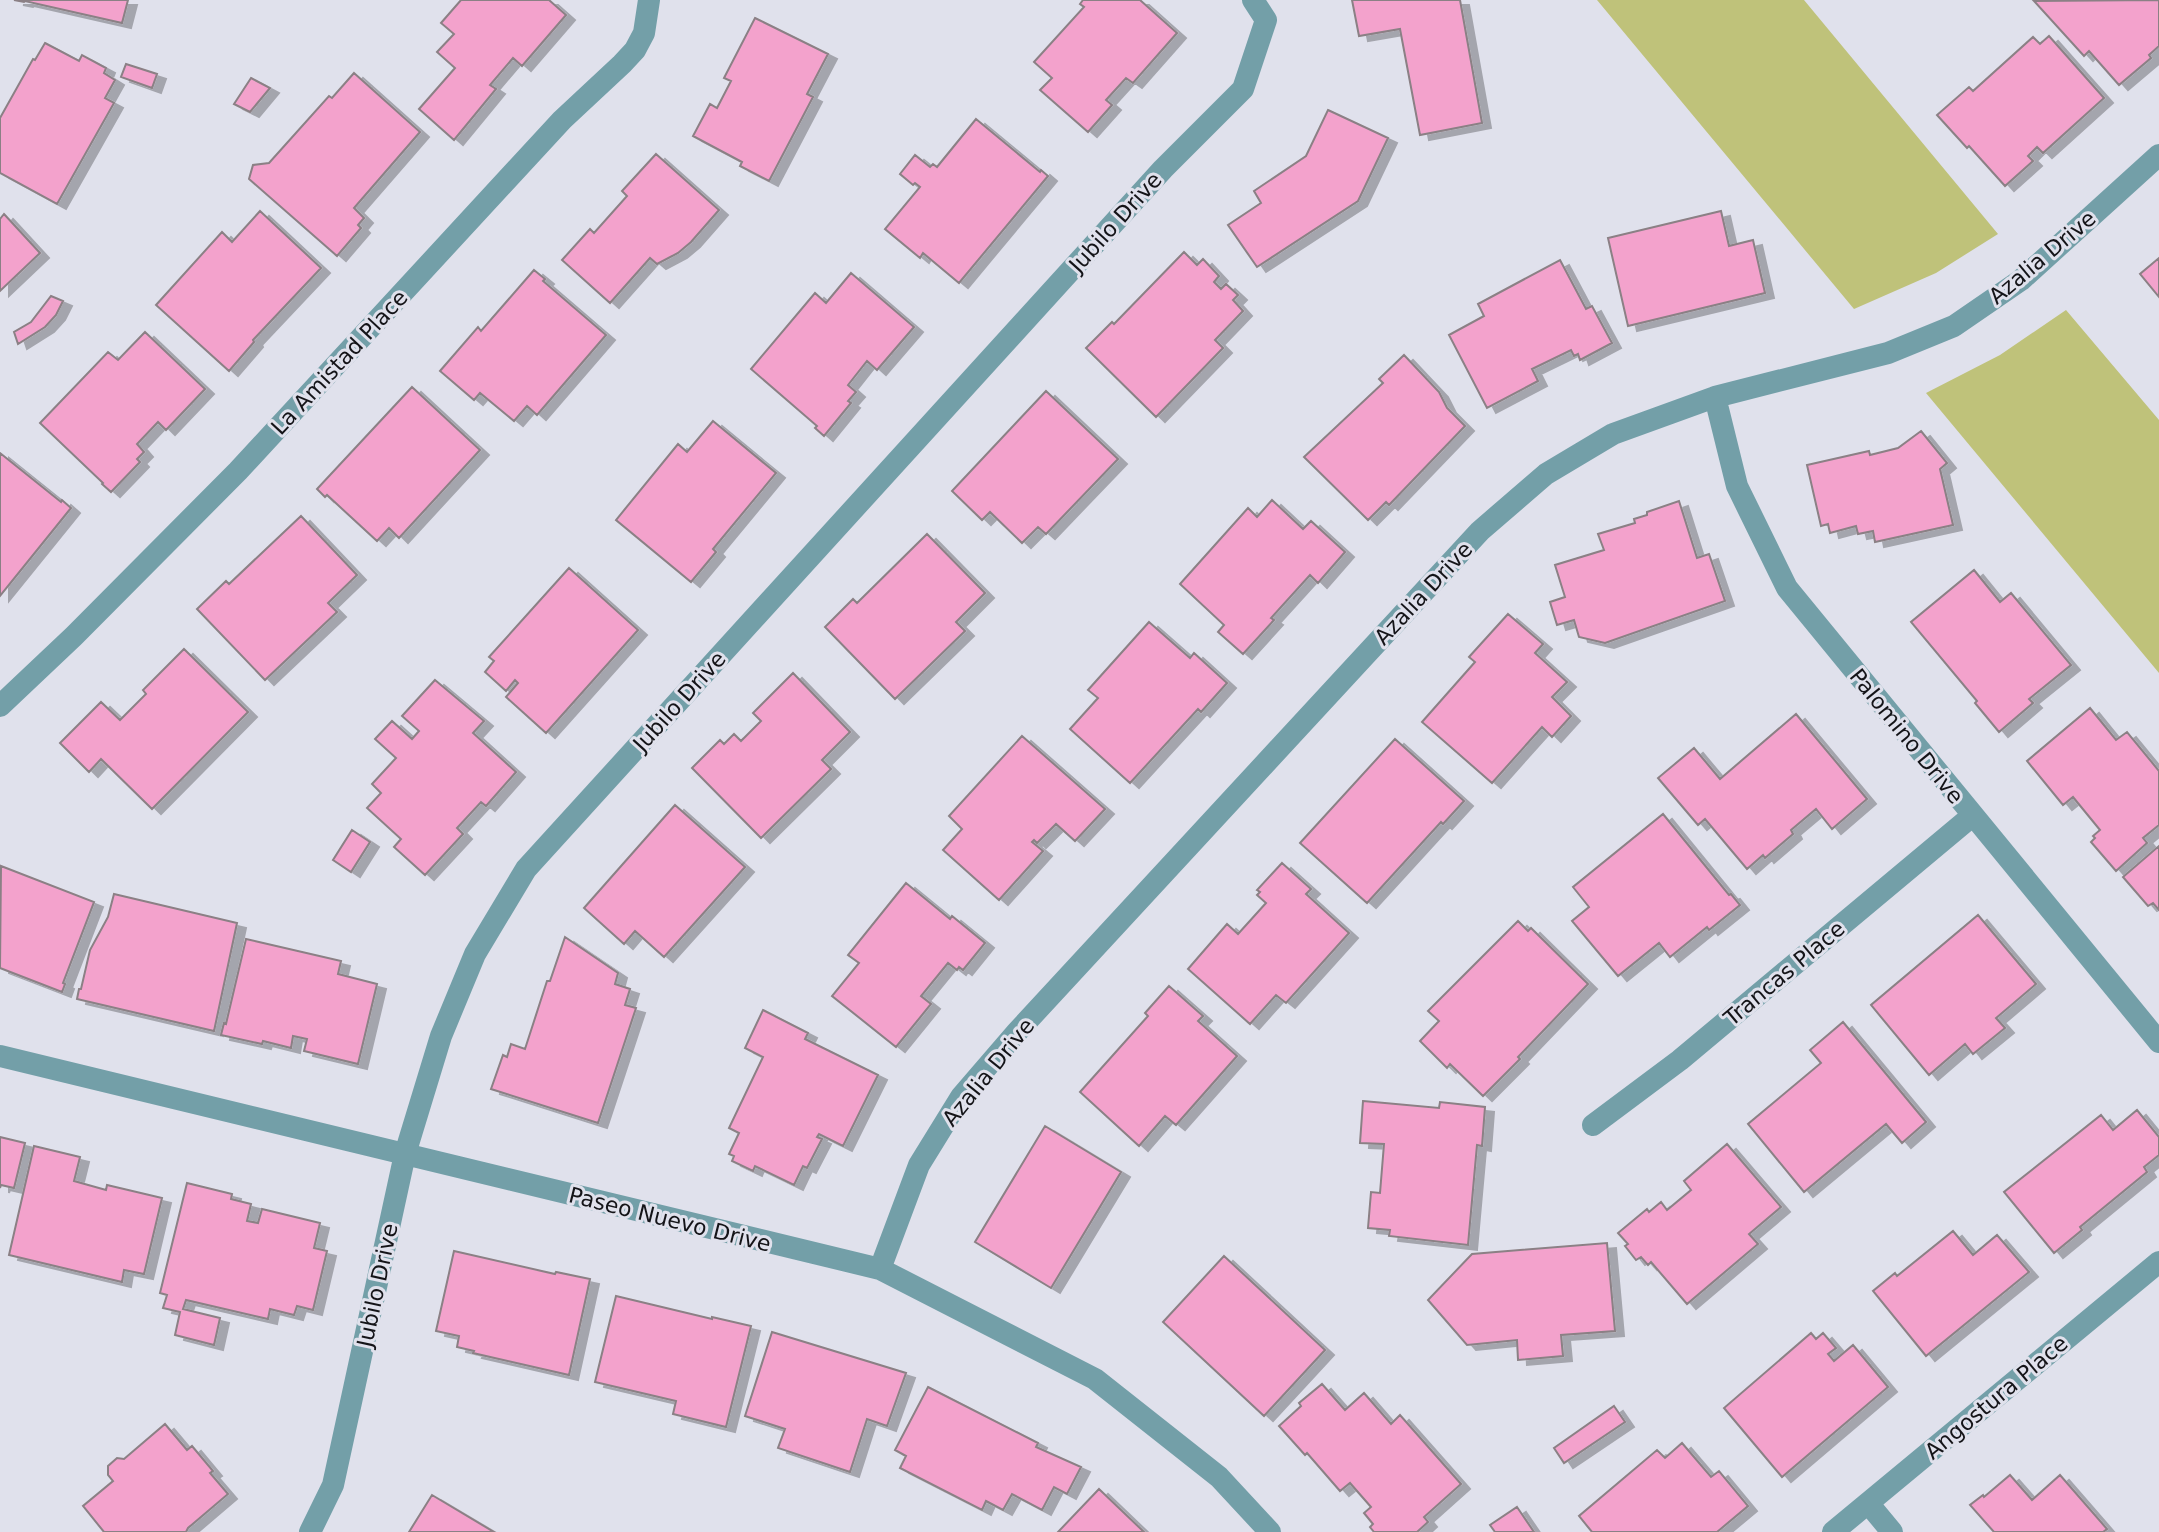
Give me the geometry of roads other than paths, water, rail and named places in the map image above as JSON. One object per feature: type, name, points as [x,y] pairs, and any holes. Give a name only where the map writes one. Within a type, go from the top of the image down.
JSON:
[{"type":"street","name":"La Amistad Place","points":[[0,706],[238,471],[562,120],[635,50],[644,33],[649,0]]},
{"type":"street","name":"Jubilo Drive","points":[[310,1532],[333,1485],[405,1154],[441,1036],[475,954],[526,869],[1163,169],[1243,89],[1266,20],[1253,0]]},
{"type":"street","name":"Azalia Drive","points":[[880,1269],[919,1165],[961,1097],[1028,1020],[1480,531],[1546,474],[1613,434],[1715,397],[1888,353],[1954,326],[2021,280],[2159,155]]},
{"type":"street","name":"Palomino Drive","points":[[1715,397],[1737,486],[1787,588],[2159,1042]]},
{"type":"street","name":"Trancas Place","points":[[1593,1125],[1680,1060],[1972,816]]},
{"type":"street","name":"Paseo Nuevo Drive","points":[[0,1056],[880,1269],[1095,1379],[1219,1477],[1270,1532]]},
{"type":"street","name":"Angostura Place","points":[[1833,1532],[2159,1262]]},
{"type":"street","points":[[1868,1503],[1892,1532]]}]
